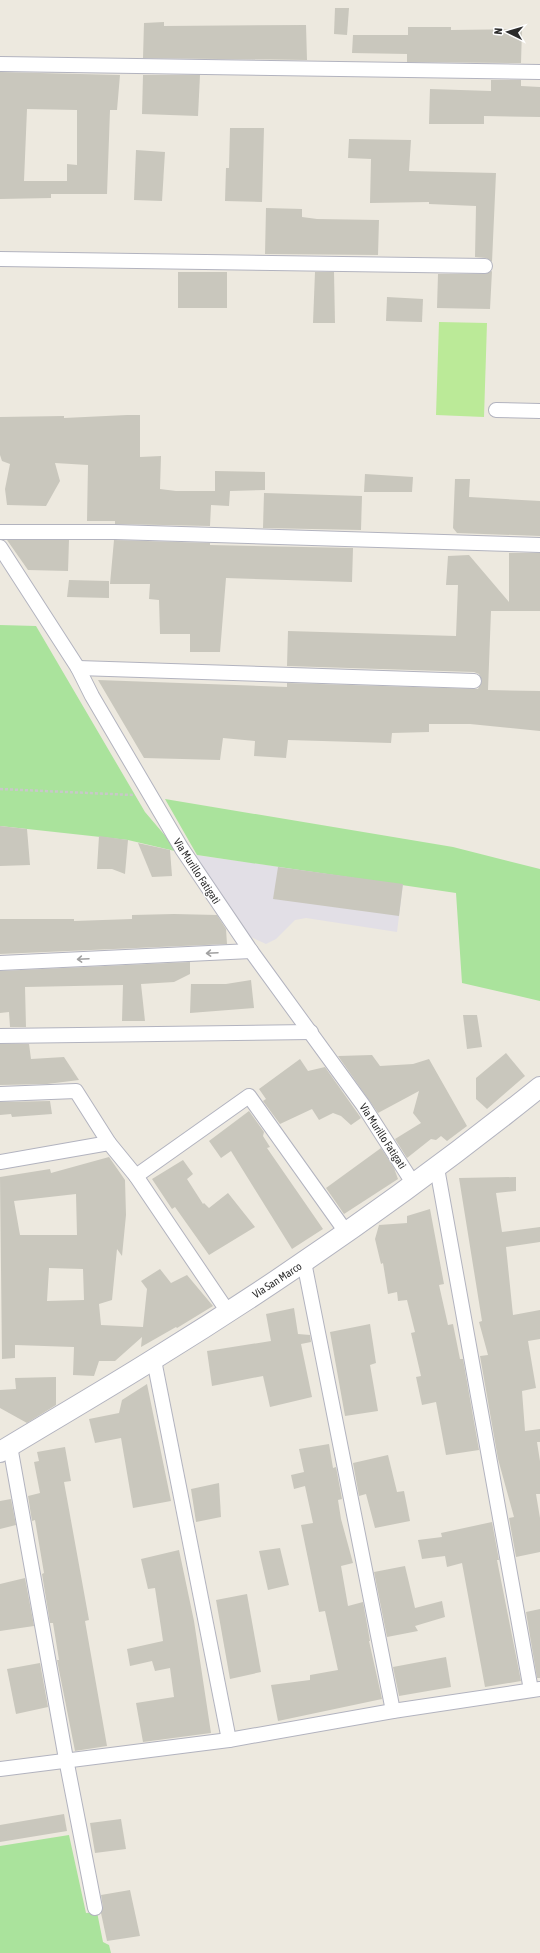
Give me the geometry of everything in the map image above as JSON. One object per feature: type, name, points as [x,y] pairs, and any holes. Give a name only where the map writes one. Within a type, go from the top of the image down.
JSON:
[{"type":"main road","name":"Via San Marco","points":[[5,1449],[154,1360],[304,1262],[413,1183],[437,1168],[540,1088]]},
{"type":"street","points":[[0,64],[540,72]]},
{"type":"street","points":[[0,259],[485,266]]},
{"type":"street","points":[[496,410],[540,411]]},
{"type":"street","points":[[0,532],[115,532],[540,545]]},
{"type":"street","name":"Via Murillo Fatigati","points":[[0,547],[78,668],[92,696],[182,849],[252,951],[363,1105],[413,1183]]},
{"type":"street","points":[[78,668],[474,681]]},
{"type":"street","points":[[0,962],[252,951]]},
{"type":"street","points":[[0,1036],[311,1032]]},
{"type":"street","points":[[0,1094],[76,1091],[109,1143],[136,1176],[228,1312]]},
{"type":"street","points":[[136,1176],[249,1096],[346,1232]]},
{"type":"street","points":[[0,1162],[109,1143]]},
{"type":"street","points":[[0,1769],[66,1759],[229,1740],[393,1711],[535,1689],[437,1168]]},
{"type":"street","points":[[304,1262],[393,1711]]},
{"type":"street","points":[[154,1360],[229,1740]]},
{"type":"street","points":[[5,1449],[94,1908]]},
{"type":"path","points":[[0,789],[151,796]]},
{"type":"shaded area","points":[[195,855],[403,884],[397,932],[306,918],[295,920],[276,939],[266,944],[251,937]]},
{"type":"green space","points":[[439,322],[487,323],[484,417],[436,415]]},
{"type":"green space","points":[[0,625],[36,626],[145,812],[179,852],[128,840],[0,826]]},
{"type":"green space","points":[[165,799],[453,847],[540,869],[540,1001],[462,983],[456,893],[197,855]]},
{"type":"green space","points":[[69,1835],[86,1913],[97,1912],[103,1942],[109,1945],[111,1953],[0,1953],[0,1846]]},
{"type":"building","points":[[335,8],[349,8],[347,35],[334,34]]},
{"type":"building","points":[[164,22],[164,26],[306,25],[307,60],[143,58],[144,23]]},
{"type":"building","points":[[408,27],[451,27],[451,30],[522,29],[521,63],[407,62],[407,54],[352,53],[353,35],[408,35]]},
{"type":"building","points":[[0,72],[120,75],[117,110],[110,110],[107,194],[51,194],[51,198],[0,199]],"holes":[[[27,109],[77,110],[77,165],[67,164],[67,181],[24,181]]]},
{"type":"building","points":[[143,75],[200,75],[198,116],[142,114]]},
{"type":"building","points":[[491,80],[521,80],[521,86],[540,87],[540,117],[484,116],[484,124],[429,124],[430,89],[491,91]]},
{"type":"building","points":[[230,128],[264,128],[262,202],[225,201],[226,168],[229,168]]},
{"type":"building","points":[[349,139],[411,140],[409,171],[496,173],[492,262],[486,258],[475,257],[476,206],[429,204],[429,202],[370,203],[371,159],[348,158]]},
{"type":"building","points":[[136,150],[165,152],[162,201],[134,200]]},
{"type":"building","points":[[266,208],[302,209],[302,217],[317,219],[379,220],[378,255],[265,254]]},
{"type":"building","points":[[492,271],[490,309],[437,308],[438,274],[485,274]]},
{"type":"building","points":[[178,272],[227,272],[227,308],[178,308]]},
{"type":"building","points":[[315,272],[334,272],[335,323],[313,323]]},
{"type":"building","points":[[387,297],[423,299],[422,322],[386,321]]},
{"type":"building","points":[[140,415],[140,457],[161,456],[160,489],[176,491],[215,491],[215,471],[265,472],[265,490],[230,491],[229,506],[211,505],[210,526],[115,524],[115,521],[87,521],[88,465],[55,463],[60,481],[46,506],[7,505],[5,489],[10,464],[2,461],[0,455],[0,417],[64,416],[64,418]]},
{"type":"building","points":[[365,474],[413,477],[412,492],[364,492]]},
{"type":"building","points":[[455,479],[470,479],[469,497],[540,501],[540,536],[457,533],[453,528]]},
{"type":"building","points":[[264,493],[362,496],[361,530],[263,528]]},
{"type":"building","points":[[7,540],[69,540],[68,571],[28,570]]},
{"type":"building","points":[[114,540],[210,543],[210,545],[353,548],[352,582],[226,578],[220,652],[190,652],[190,634],[160,634],[159,600],[149,599],[150,584],[110,584]]},
{"type":"building","points":[[509,553],[540,553],[540,611],[491,611],[488,690],[540,691],[540,731],[470,724],[429,724],[429,732],[392,733],[391,743],[288,740],[286,758],[254,756],[255,741],[223,738],[220,760],[144,758],[98,680],[287,687],[287,683],[478,689],[482,681],[479,674],[474,672],[287,666],[288,631],[456,636],[458,585],[446,585],[448,556],[469,555],[509,602]]},
{"type":"building","points":[[69,580],[109,581],[109,598],[67,597]]},
{"type":"building","points":[[0,826],[27,829],[30,865],[0,866]]},
{"type":"building","points":[[99,836],[128,840],[125,874],[112,869],[97,869]]},
{"type":"building","points":[[138,843],[170,850],[172,876],[152,877]]},
{"type":"building","points":[[278,867],[403,884],[399,916],[273,899]]},
{"type":"building","points":[[132,915],[217,915],[226,929],[227,944],[0,954],[0,919],[74,919],[74,921],[132,919]]},
{"type":"building","points":[[190,962],[190,974],[174,982],[141,984],[145,1021],[122,1021],[123,985],[25,987],[26,1027],[10,1027],[9,1012],[0,1013],[0,971]]},
{"type":"building","points":[[251,980],[254,1008],[190,1013],[191,984],[226,984]]},
{"type":"building","points":[[463,1015],[477,1015],[482,1047],[467,1049]]},
{"type":"building","points":[[0,1044],[29,1044],[31,1059],[64,1057],[79,1080],[47,1084],[0,1085]]},
{"type":"building","points":[[506,1053],[525,1076],[487,1109],[476,1099],[476,1078]]},
{"type":"building","points":[[372,1055],[380,1066],[413,1064],[429,1059],[467,1126],[447,1141],[441,1136],[436,1140],[431,1139],[407,1158],[395,1139],[421,1123],[413,1113],[419,1091],[378,1113],[338,1056]]},
{"type":"building","points":[[300,1059],[308,1071],[325,1067],[361,1118],[351,1125],[341,1116],[333,1113],[319,1120],[312,1109],[280,1124],[263,1101],[266,1099],[259,1089]]},
{"type":"building","points":[[50,1101],[52,1114],[12,1117],[11,1114],[0,1115],[0,1102]]},
{"type":"building","points":[[249,1111],[264,1132],[263,1136],[270,1147],[267,1148],[323,1229],[292,1249],[231,1151],[221,1158],[209,1141]]},
{"type":"building","points":[[381,1148],[394,1168],[398,1179],[344,1214],[326,1188]]},
{"type":"building","points":[[109,1157],[125,1180],[126,1215],[122,1256],[117,1249],[112,1300],[99,1304],[101,1325],[143,1327],[147,1289],[141,1281],[160,1269],[171,1283],[187,1275],[213,1306],[177,1328],[176,1327],[141,1347],[142,1337],[115,1361],[99,1361],[94,1376],[73,1375],[74,1347],[15,1345],[15,1358],[2,1359],[0,1177],[50,1169],[51,1173]],"holes":[[[76,1194],[77,1235],[20,1235],[14,1201]],[[49,1268],[83,1269],[84,1300],[47,1301]]]},
{"type":"building","points":[[183,1160],[193,1174],[187,1179],[203,1204],[204,1203],[209,1208],[228,1193],[255,1227],[209,1255],[175,1207],[172,1209],[152,1179]]},
{"type":"building","points":[[516,1177],[516,1191],[496,1193],[502,1232],[540,1227],[540,1242],[506,1247],[513,1315],[540,1310],[540,1339],[528,1341],[536,1388],[522,1391],[525,1431],[540,1429],[540,1442],[537,1442],[540,1461],[540,1494],[536,1494],[540,1518],[540,1552],[516,1557],[509,1518],[514,1517],[498,1459],[480,1356],[488,1355],[479,1322],[482,1321],[459,1178]]},
{"type":"building","points":[[430,1209],[444,1284],[439,1285],[448,1325],[453,1324],[460,1359],[463,1359],[479,1450],[446,1455],[436,1402],[422,1405],[416,1377],[421,1376],[411,1333],[415,1332],[407,1300],[398,1301],[397,1292],[388,1294],[383,1263],[381,1264],[375,1239],[379,1225],[407,1223],[407,1216]]},
{"type":"building","points":[[294,1308],[298,1334],[310,1335],[311,1342],[301,1344],[312,1397],[270,1407],[263,1376],[212,1386],[207,1351],[271,1341],[266,1314]]},
{"type":"building","points":[[370,1324],[376,1363],[370,1365],[378,1411],[345,1416],[330,1332]]},
{"type":"building","points":[[56,1377],[56,1405],[27,1423],[0,1408],[0,1390],[16,1389],[15,1378]]},
{"type":"building","points":[[147,1384],[171,1501],[133,1508],[121,1438],[95,1443],[89,1419],[119,1413],[122,1400]]},
{"type":"building","points":[[329,1444],[333,1468],[336,1467],[342,1499],[338,1500],[341,1519],[353,1563],[341,1566],[348,1606],[363,1602],[369,1641],[382,1699],[278,1721],[271,1685],[310,1680],[310,1675],[338,1670],[325,1611],[319,1612],[301,1525],[313,1523],[305,1486],[294,1489],[291,1475],[304,1472],[299,1449]]},
{"type":"building","points":[[65,1447],[71,1481],[64,1482],[89,1620],[85,1621],[107,1746],[75,1751],[57,1660],[59,1660],[53,1623],[50,1623],[42,1574],[44,1573],[35,1520],[32,1521],[28,1496],[40,1493],[34,1462],[39,1461],[37,1452]]},
{"type":"building","points":[[388,1455],[397,1492],[404,1491],[410,1521],[375,1528],[366,1494],[359,1496],[353,1463]]},
{"type":"building","points":[[219,1483],[221,1517],[196,1522],[191,1489]]},
{"type":"building","points":[[11,1499],[16,1525],[0,1529],[0,1501]]},
{"type":"building","points":[[492,1522],[499,1560],[497,1560],[521,1681],[485,1687],[462,1563],[447,1567],[445,1556],[422,1559],[418,1540],[442,1537],[441,1533]]},
{"type":"building","points":[[280,1548],[289,1585],[268,1590],[259,1551]]},
{"type":"building","points":[[179,1550],[194,1621],[211,1733],[143,1742],[136,1703],[174,1697],[170,1668],[155,1671],[152,1661],[130,1666],[127,1649],[163,1641],[155,1588],[148,1589],[141,1559]]},
{"type":"building","points":[[405,1566],[415,1608],[442,1601],[445,1617],[415,1626],[418,1631],[387,1637],[374,1572]]},
{"type":"building","points":[[25,1578],[34,1626],[0,1631],[0,1584]]},
{"type":"building","points":[[247,1594],[261,1672],[230,1679],[216,1600]]},
{"type":"building","points":[[540,1609],[540,1678],[537,1678],[526,1612]]},
{"type":"building","points":[[446,1657],[451,1687],[399,1696],[393,1667]]},
{"type":"building","points":[[40,1663],[48,1707],[16,1714],[7,1669]]},
{"type":"building","points":[[64,1814],[67,1831],[0,1842],[0,1825]]},
{"type":"building","points":[[121,1819],[126,1849],[95,1853],[90,1823]]},
{"type":"building","points":[[130,1890],[140,1936],[107,1941],[101,1913],[103,1907],[101,1895]]}]
